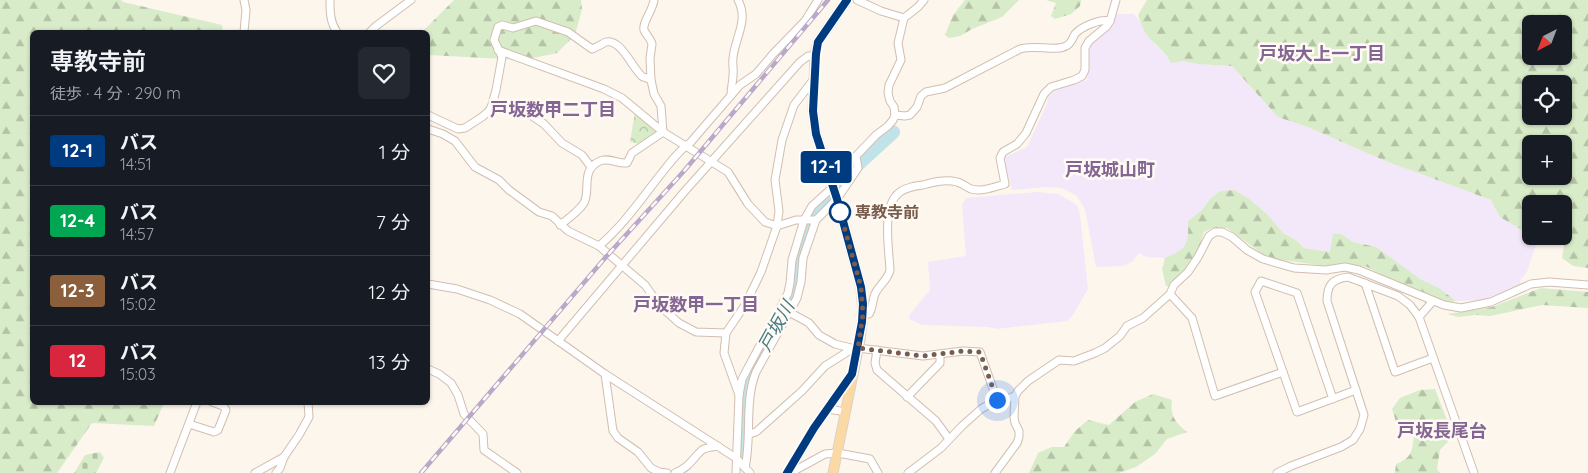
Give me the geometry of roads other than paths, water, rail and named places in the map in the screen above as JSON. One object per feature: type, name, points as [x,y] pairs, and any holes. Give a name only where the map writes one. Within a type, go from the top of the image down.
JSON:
[{"type":"main road","points":[[833,473],[863,314],[861,287],[837,199],[816,134],[813,111],[814,79],[818,42],[848,0]]},
{"type":"street","points":[[244,0],[246,10],[244,30]]},
{"type":"street","points":[[330,0],[330,15],[332,25],[336,30]]},
{"type":"street","points":[[372,30],[411,0]]},
{"type":"street","points":[[654,0],[644,26],[644,31],[652,44],[650,58],[651,80],[654,94],[661,106],[663,132]]},
{"type":"street","points":[[732,95],[731,88],[734,73],[732,60],[743,17],[742,8],[738,0]]},
{"type":"street","points":[[599,246],[614,234],[667,166],[690,143],[740,85],[756,74],[805,21],[818,0]]},
{"type":"street","points":[[857,0],[881,11],[904,18]]},
{"type":"street","points":[[748,471],[752,384],[799,290],[803,258],[816,220],[837,199],[858,168],[856,156],[893,120],[895,115],[894,107],[888,93],[889,85],[901,60],[898,44],[904,18],[924,0]]},
{"type":"street","points":[[863,314],[871,312],[878,287],[888,276],[890,270],[888,227],[889,212],[894,198],[907,188],[942,180],[958,182],[971,189],[983,190],[1005,184],[1000,158],[1003,152],[1017,144],[1026,133],[1044,94],[1052,87],[1082,76],[1085,70],[1085,48],[1089,41],[1107,26],[1116,0]]},
{"type":"street","points":[[895,115],[910,115],[918,107],[922,96],[926,92],[945,88],[1020,49],[1028,46],[1064,48],[1070,44],[1074,35],[1080,30],[1104,20],[1110,21]]},
{"type":"street","points":[[430,116],[458,128],[465,128],[489,111],[492,105],[502,57],[494,40],[498,27],[502,26],[513,28],[536,21],[568,32],[592,49],[606,42],[615,44],[638,72],[651,80]]},
{"type":"street","points":[[498,50],[622,98],[663,132],[728,172],[748,204],[765,222],[777,226],[796,220],[816,220]]},
{"type":"street","points":[[558,340],[685,191],[800,62],[808,56],[815,57]]},
{"type":"street","points":[[739,395],[724,354],[726,333],[745,305],[757,280],[777,226],[779,211],[775,180],[782,140],[794,105],[814,79]]},
{"type":"street","points":[[492,105],[526,112],[544,124],[562,143],[582,155],[591,167]]},
{"type":"street","points":[[430,130],[455,141],[475,167],[499,180],[508,190],[539,212],[552,216],[568,231],[599,246],[646,285],[660,306],[679,323],[696,332],[726,333]]},
{"type":"street","points":[[560,225],[578,210],[584,202],[587,178],[591,167],[601,161],[610,160],[621,164],[627,163],[632,153],[663,132]]},
{"type":"street","points":[[736,473],[739,395],[742,380],[788,293],[792,260],[804,220],[812,206],[833,187]]},
{"type":"street","points":[[908,473],[933,455],[981,409],[997,400],[1001,401],[1015,396],[1028,381],[1058,360],[1074,361],[1105,348],[1120,336],[1127,326],[1143,318],[1170,294],[1174,285],[1188,272],[1198,258],[1209,236],[1215,232],[1222,232],[1232,237],[1247,250],[1263,259],[1294,268],[1326,270],[1345,268],[1359,270],[1433,301],[1461,308],[1491,302],[1531,284],[1549,282],[1588,285]]},
{"type":"street","points":[[1278,473],[1291,466],[1341,447],[1353,440],[1360,429],[1364,415],[1327,301],[1327,292],[1332,282],[1348,277],[1398,296],[1410,305],[1419,317],[1474,473]]},
{"type":"street","points":[[1333,399],[1297,293],[1261,281],[1255,292],[1297,412],[1333,399],[1356,390]]},
{"type":"street","points":[[1365,283],[1394,372],[1433,358]]},
{"type":"street","points":[[430,284],[457,289],[490,300],[520,314],[605,374],[736,458],[748,471]]},
{"type":"street","points":[[1170,294],[1192,318],[1215,396],[1283,372]]},
{"type":"street","points":[[1419,317],[1433,301]]},
{"type":"street","points":[[789,312],[809,322],[819,335],[835,344],[856,349],[915,356],[963,351],[980,352],[997,400]]},
{"type":"street","points":[[749,434],[756,432],[802,391],[825,366],[856,349]]},
{"type":"street","points":[[877,350],[877,370],[936,420],[949,439]]},
{"type":"street","points":[[907,397],[940,363],[940,354]]},
{"type":"street","points":[[430,370],[446,379],[454,387],[464,414],[483,434],[484,450],[517,473]]},
{"type":"street","points":[[605,374],[613,431],[618,438],[638,452],[652,468],[659,472],[667,473]]},
{"type":"street","points":[[787,472],[814,428],[852,374]]},
{"type":"street","points":[[995,473],[1020,437],[1014,418],[1015,396]]},
{"type":"street","points":[[170,473],[196,405]]},
{"type":"street","points":[[189,424],[214,432],[218,430],[226,410],[220,405]]},
{"type":"street","points":[[276,473],[309,417],[308,405]]},
{"type":"street","points":[[828,409],[846,412]]},
{"type":"street","points":[[674,473],[683,470],[703,449],[718,446]]},
{"type":"street","points":[[787,472],[792,472],[825,454],[838,453],[870,459],[878,473]]},
{"type":"street","points":[[255,473],[284,457]]},
{"type":"waterway","name":"戸坂川","points":[[839,185],[857,165],[893,132]]},
{"type":"waterway","name":"戸坂川","points":[[744,454],[742,398],[748,377],[794,294],[797,262],[803,243],[811,221],[826,202]]},
{"type":"railway","points":[[421,473],[605,258],[684,171],[828,0]]},
{"type":"place","name":"専教寺前","points":[[840,212]]},
{"type":"district","name":"戸坂大上一丁目","points":[[1322,53]]},
{"type":"district","name":"戸坂数甲二丁目","points":[[553,109]]},
{"type":"district","name":"戸坂城山町","points":[[1110,169]]},
{"type":"district","name":"戸坂数甲一丁目","points":[[696,304]]},
{"type":"district","name":"戸坂長尾台","points":[[1442,430]]}]
